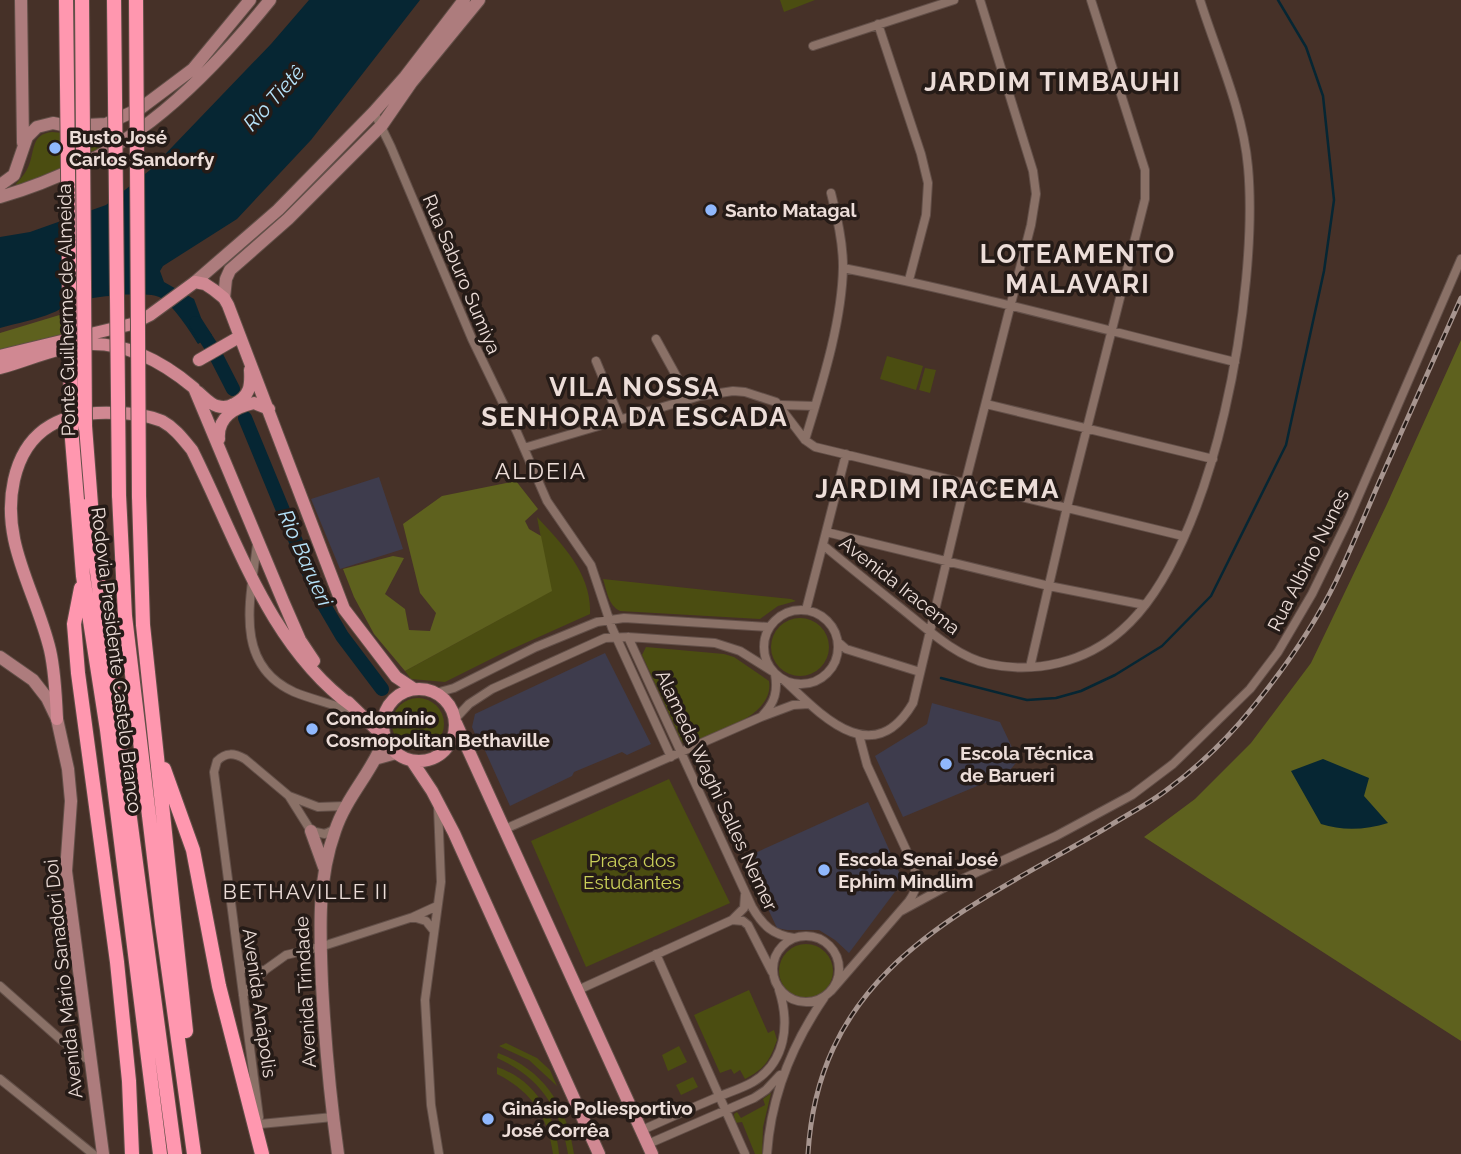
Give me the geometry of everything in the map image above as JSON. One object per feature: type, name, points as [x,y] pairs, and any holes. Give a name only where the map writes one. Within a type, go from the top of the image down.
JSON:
[{"type":"highway","name":"Rodovia Presidente Castelo Branco","points":[[66,0],[71,427],[95,557],[174,1154]]},
{"type":"highway","name":"Ponte Guilherme de Almeida","points":[[82,0],[85,425],[83,497]]},
{"type":"highway","name":"Rodovia Presidente Castelo Branco","points":[[114,0],[119,495],[125,616],[162,924],[194,1154]]},
{"type":"highway","name":"Rodovia Presidente Castelo Branco","points":[[136,0],[142,625],[158,753],[186,1035],[202,1154]]},
{"type":"highway","name":"Rodovia Presidente Castelo Branco","points":[[83,497],[83,576],[107,730],[160,1154]]},
{"type":"highway","points":[[83,576],[74,624],[78,673],[117,962],[129,1081],[132,1154]]},
{"type":"highway","points":[[136,709],[158,753],[193,850],[219,986],[263,1154]]},
{"type":"main road","points":[[20,0],[23,147]]},
{"type":"main road","points":[[0,185],[14,174],[31,131],[53,123],[68,126],[106,124],[141,108],[193,69],[250,0]]},
{"type":"main road","points":[[0,197],[73,169],[124,141],[167,110],[209,72],[270,0]]},
{"type":"main road","points":[[0,356],[132,324],[160,308],[193,283],[278,210],[374,111],[405,77],[464,0]]},
{"type":"main road","points":[[479,0],[411,83],[382,125],[288,219],[230,270],[224,298],[234,340],[249,359],[344,609],[396,677],[414,689],[436,693],[447,702],[650,1149]]},
{"type":"main road","points":[[68,126],[76,143],[73,169]]},
{"type":"main road","points":[[193,283],[205,284],[224,298]]},
{"type":"main road","points":[[199,360],[234,340]]},
{"type":"main road","points":[[0,368],[69,347],[104,344],[160,363],[220,407],[229,406],[248,395],[251,381],[249,359]]},
{"type":"main road","points":[[194,388],[300,640],[325,676],[357,711]]},
{"type":"main road","points":[[219,444],[221,423],[228,415],[244,405],[254,403],[269,409]]},
{"type":"main road","points":[[57,719],[50,650],[13,545],[9,507],[14,478],[21,458],[40,432],[68,417],[90,413],[126,413],[163,422],[178,433],[192,450],[253,579],[283,634],[327,687],[386,738],[396,753],[412,761],[430,760],[445,751],[453,738],[455,721]]},
{"type":"main road","name":"Avenida Mário Sanadori Doi","points":[[0,657],[33,680],[47,698],[57,719],[68,769],[71,801],[66,872],[103,1154]]},
{"type":"main road","points":[[386,738],[383,721],[390,704],[398,696],[414,689]]},
{"type":"main road","name":"Avenida Trindade","points":[[338,1154],[326,1056],[320,947],[324,867],[345,806],[378,758],[386,738]]},
{"type":"main road","points":[[378,758],[396,753]]},
{"type":"main road","points":[[412,761],[437,801],[598,1154]]},
{"type":"main road","points":[[311,831],[324,867]]},
{"type":"street","points":[[813,46],[954,0]]},
{"type":"street","points":[[455,721],[476,699],[503,684],[584,646],[616,637],[722,644],[740,651],[774,672],[836,725],[859,735],[881,733],[899,723],[914,703],[965,484],[1031,225],[1036,183],[980,0]]},
{"type":"street","points":[[1030,667],[1145,199],[1146,178],[1135,133],[1091,0]]},
{"type":"street","name":"Avenida Iracema","points":[[846,454],[823,545],[930,632],[976,660],[989,664],[1044,667],[1094,651],[1125,629],[1145,605],[1170,564],[1213,459],[1235,362],[1249,246],[1248,171],[1240,126],[1200,0]]},
{"type":"street","points":[[878,24],[928,183],[926,215],[909,280]]},
{"type":"street","name":"Rua Saburo Sumiya","points":[[374,111],[472,340],[547,501],[591,565],[609,619]]},
{"type":"street","points":[[805,440],[831,342],[842,281],[839,226],[831,193]]},
{"type":"street","name":"Rua Albino Nunes","points":[[901,911],[947,886],[1056,836],[1132,795],[1173,764],[1250,690],[1278,652],[1317,584],[1349,518],[1461,259]]},
{"type":"street","points":[[843,268],[1012,304],[1111,332],[1235,362]]},
{"type":"street","points":[[656,339],[689,399]]},
{"type":"street","points":[[596,361],[620,419]]},
{"type":"street","points":[[524,448],[689,399],[733,391],[757,395],[781,405],[815,405]]},
{"type":"street","points":[[985,404],[1213,459]]},
{"type":"street","points":[[781,405],[805,440],[815,447],[1183,536]]},
{"type":"street","points":[[826,533],[1049,586],[1145,605]]},
{"type":"street","points":[[257,541],[250,631],[252,649],[259,664],[281,685],[293,691],[357,711]]},
{"type":"street","points":[[806,610],[823,545]]},
{"type":"street","points":[[761,717],[774,700],[777,685],[763,648],[769,627],[785,612],[806,610],[820,614],[834,629],[838,642],[835,662],[820,679],[801,684],[784,680]]},
{"type":"street","points":[[436,693],[454,688],[572,630],[609,619],[769,627]]},
{"type":"street","name":"Alameda Waghi Salles Nemer","points":[[609,619],[671,757]]},
{"type":"street","name":"Alameda Waghi Salles Nemer","points":[[628,637],[745,892],[765,927],[794,938]]},
{"type":"street","points":[[838,642],[844,648],[920,672]]},
{"type":"street","points":[[505,829],[761,717],[793,705],[809,704]]},
{"type":"street","points":[[779,990],[801,1002],[815,1001],[828,993],[901,911],[915,891],[917,876],[867,765],[859,735]]},
{"type":"street","name":"Avenida Anápolis","points":[[263,1154],[214,772],[216,761],[221,757],[238,755],[289,796]]},
{"type":"street","points":[[289,796],[318,807],[345,806]]},
{"type":"street","points":[[289,796],[311,831],[325,834],[335,829]]},
{"type":"street","points":[[437,801],[441,864],[425,1000],[431,1105],[439,1154]]},
{"type":"street","points":[[917,876],[929,883],[947,886]]},
{"type":"street","points":[[578,990],[732,920],[745,906],[745,892]]},
{"type":"street","points":[[243,995],[265,971],[286,956],[413,917],[437,906]]},
{"type":"street","points":[[413,917],[426,920],[433,931]]},
{"type":"street","points":[[642,1130],[755,1081],[777,1058],[786,1021],[779,990],[748,925],[743,921],[732,920]]},
{"type":"street","points":[[767,1154],[772,1111],[785,1068],[804,1028],[838,974],[836,956],[828,945],[819,939],[807,936],[794,938],[783,944],[777,952],[773,973]]},
{"type":"street","points":[[656,954],[745,1154]]},
{"type":"street","points":[[836,956],[848,960],[862,956]]},
{"type":"street","points":[[239,963],[249,971],[265,971]]},
{"type":"street","points":[[0,985],[61,1040],[91,1062]]},
{"type":"street","points":[[650,1149],[766,1090],[785,1068]]},
{"type":"street","points":[[0,1079],[93,1154]]},
{"type":"street","points":[[260,1124],[333,1116]]},
{"type":"shaded area","points":[[76,310],[76,332],[0,352],[0,333]]},
{"type":"shaded area","points":[[1461,340],[1461,1041],[1144,837],[1195,799],[1251,743],[1311,663]]},
{"type":"shaded area","points":[[379,477],[403,549],[340,569],[311,499]]},
{"type":"shaded area","points":[[516,481],[538,509],[525,521],[529,529],[541,536],[552,591],[405,671],[374,634],[354,597],[343,569],[393,556],[404,558],[385,594],[405,609],[409,630],[430,631],[436,613],[420,593],[403,524],[442,496]]},
{"type":"shaded area","points":[[605,653],[651,744],[627,755],[622,752],[574,772],[572,776],[510,806],[472,727],[475,714]]},
{"type":"shaded area","name":"Escola Técnica de Barueri","points":[[932,703],[1000,722],[1018,760],[1011,769],[994,779],[903,817],[875,756],[927,724]]},
{"type":"shaded area","name":"Escola Senai José Ephim Mindlim","points":[[868,802],[903,881],[849,953],[819,930],[777,928],[744,858]]},
{"type":"green space","points":[[780,0],[815,0],[784,12]]},
{"type":"green space","points":[[52,132],[63,133],[72,143],[108,144],[104,149],[71,155],[58,171],[17,186],[28,168],[37,139]]},
{"type":"green space","points":[[887,356],[923,366],[916,390],[880,379]]},
{"type":"green space","points":[[925,368],[936,370],[930,393],[919,390]]},
{"type":"green space","points":[[537,517],[565,549],[581,573],[589,599],[590,614],[445,682],[411,679],[405,671],[551,591]]},
{"type":"green space","points":[[603,579],[796,601],[778,606],[760,619],[620,611],[610,601]]},
{"type":"green space","points":[[794,618],[806,618],[821,626],[829,641],[829,653],[821,668],[806,676],[794,676],[779,668],[771,653],[771,641],[779,626]]},
{"type":"green space","points":[[646,647],[734,657],[769,681],[768,694],[753,714],[687,745],[682,742],[642,655]]},
{"type":"green space","points":[[418,698],[428,700],[436,706],[442,714],[442,734],[436,742],[428,748],[418,750],[408,748],[400,742],[394,734],[392,724],[394,714],[400,706],[408,700]]},
{"type":"green space","name":"Praça dos Estudantes","points":[[669,779],[730,903],[586,967],[531,841]]},
{"type":"green space","points":[[806,944],[825,952],[833,971],[825,990],[806,998],[787,990],[779,971],[787,952]]},
{"type":"green space","points":[[749,990],[768,1033],[774,1030],[777,1040],[766,1064],[745,1079],[740,1070],[734,1074],[731,1069],[720,1073],[694,1015]]},
{"type":"green space","points":[[506,1043],[537,1058],[550,1070],[557,1086],[529,1060],[499,1046]]},
{"type":"green space","points":[[679,1046],[687,1062],[668,1071],[662,1055]]},
{"type":"green space","points":[[498,1053],[528,1069],[551,1092],[566,1120],[574,1154],[568,1154],[560,1123],[546,1096],[525,1075],[497,1058]]},
{"type":"green space","points":[[497,1067],[522,1081],[541,1101],[553,1126],[559,1154],[553,1154],[547,1128],[536,1106],[519,1088],[497,1074]]},
{"type":"green space","points":[[693,1077],[698,1087],[681,1095],[676,1085]]},
{"type":"green space","points":[[771,1093],[763,1127],[762,1154],[755,1154],[742,1122],[735,1123],[734,1114],[737,1112],[741,1118],[765,1105],[763,1099]]},
{"type":"water","name":"Rio Tietê","points":[[309,0],[420,0],[311,140],[237,219],[163,266],[160,271],[164,282],[194,299],[203,323],[212,335],[198,344],[166,301],[154,296],[134,294],[77,301],[46,315],[0,328],[0,237],[30,232],[106,205],[150,170],[271,44]]},
{"type":"water","points":[[1323,759],[1369,778],[1364,796],[1388,823],[1354,829],[1321,824],[1291,771]]},
{"type":"waterway","points":[[941,678],[1027,700],[1056,698],[1081,691],[1115,675],[1162,646],[1211,596],[1286,445],[1324,271],[1334,200],[1323,96],[1306,47],[1278,0]]},
{"type":"waterway","name":"Rio Barueri","points":[[196,323],[233,389]]},
{"type":"waterway","name":"Rio Barueri","points":[[245,418],[318,595],[342,636],[382,689]]},
{"type":"railway","points":[[808,1154],[818,1090],[840,1036],[870,990],[909,952],[953,918],[1145,805],[1180,780],[1234,729],[1276,678],[1308,631],[1336,581],[1461,298]]},
{"type":"place","name":"Busto José Carlos Sandorfy","points":[[55,148]]},
{"type":"place","name":"Santo Matagal","points":[[711,210]]},
{"type":"place","name":"Condomínio Cosmopolitan Bethaville","points":[[312,729]]},
{"type":"place","name":"Escola Técnica de Barueri","points":[[946,764]]},
{"type":"place","name":"Escola Senai José Ephim Mindlim","points":[[824,870]]},
{"type":"place","name":"Ginásio Poliesportivo José Corrêa","points":[[488,1119]]},
{"type":"district","name":"JARDIM TIMBAUHI","points":[[1053,82]]},
{"type":"district","name":"LOTEAMENTO MALAVARI","points":[[1078,269]]},
{"type":"district","name":"VILA NOSSA SENHORA DA ESCADA","points":[[635,402]]},
{"type":"district","name":"ALDEIA","points":[[541,471]]},
{"type":"district","name":"JARDIM IRACEMA","points":[[938,489]]},
{"type":"district","name":"BETHAVILLE II","points":[[306,892]]}]
